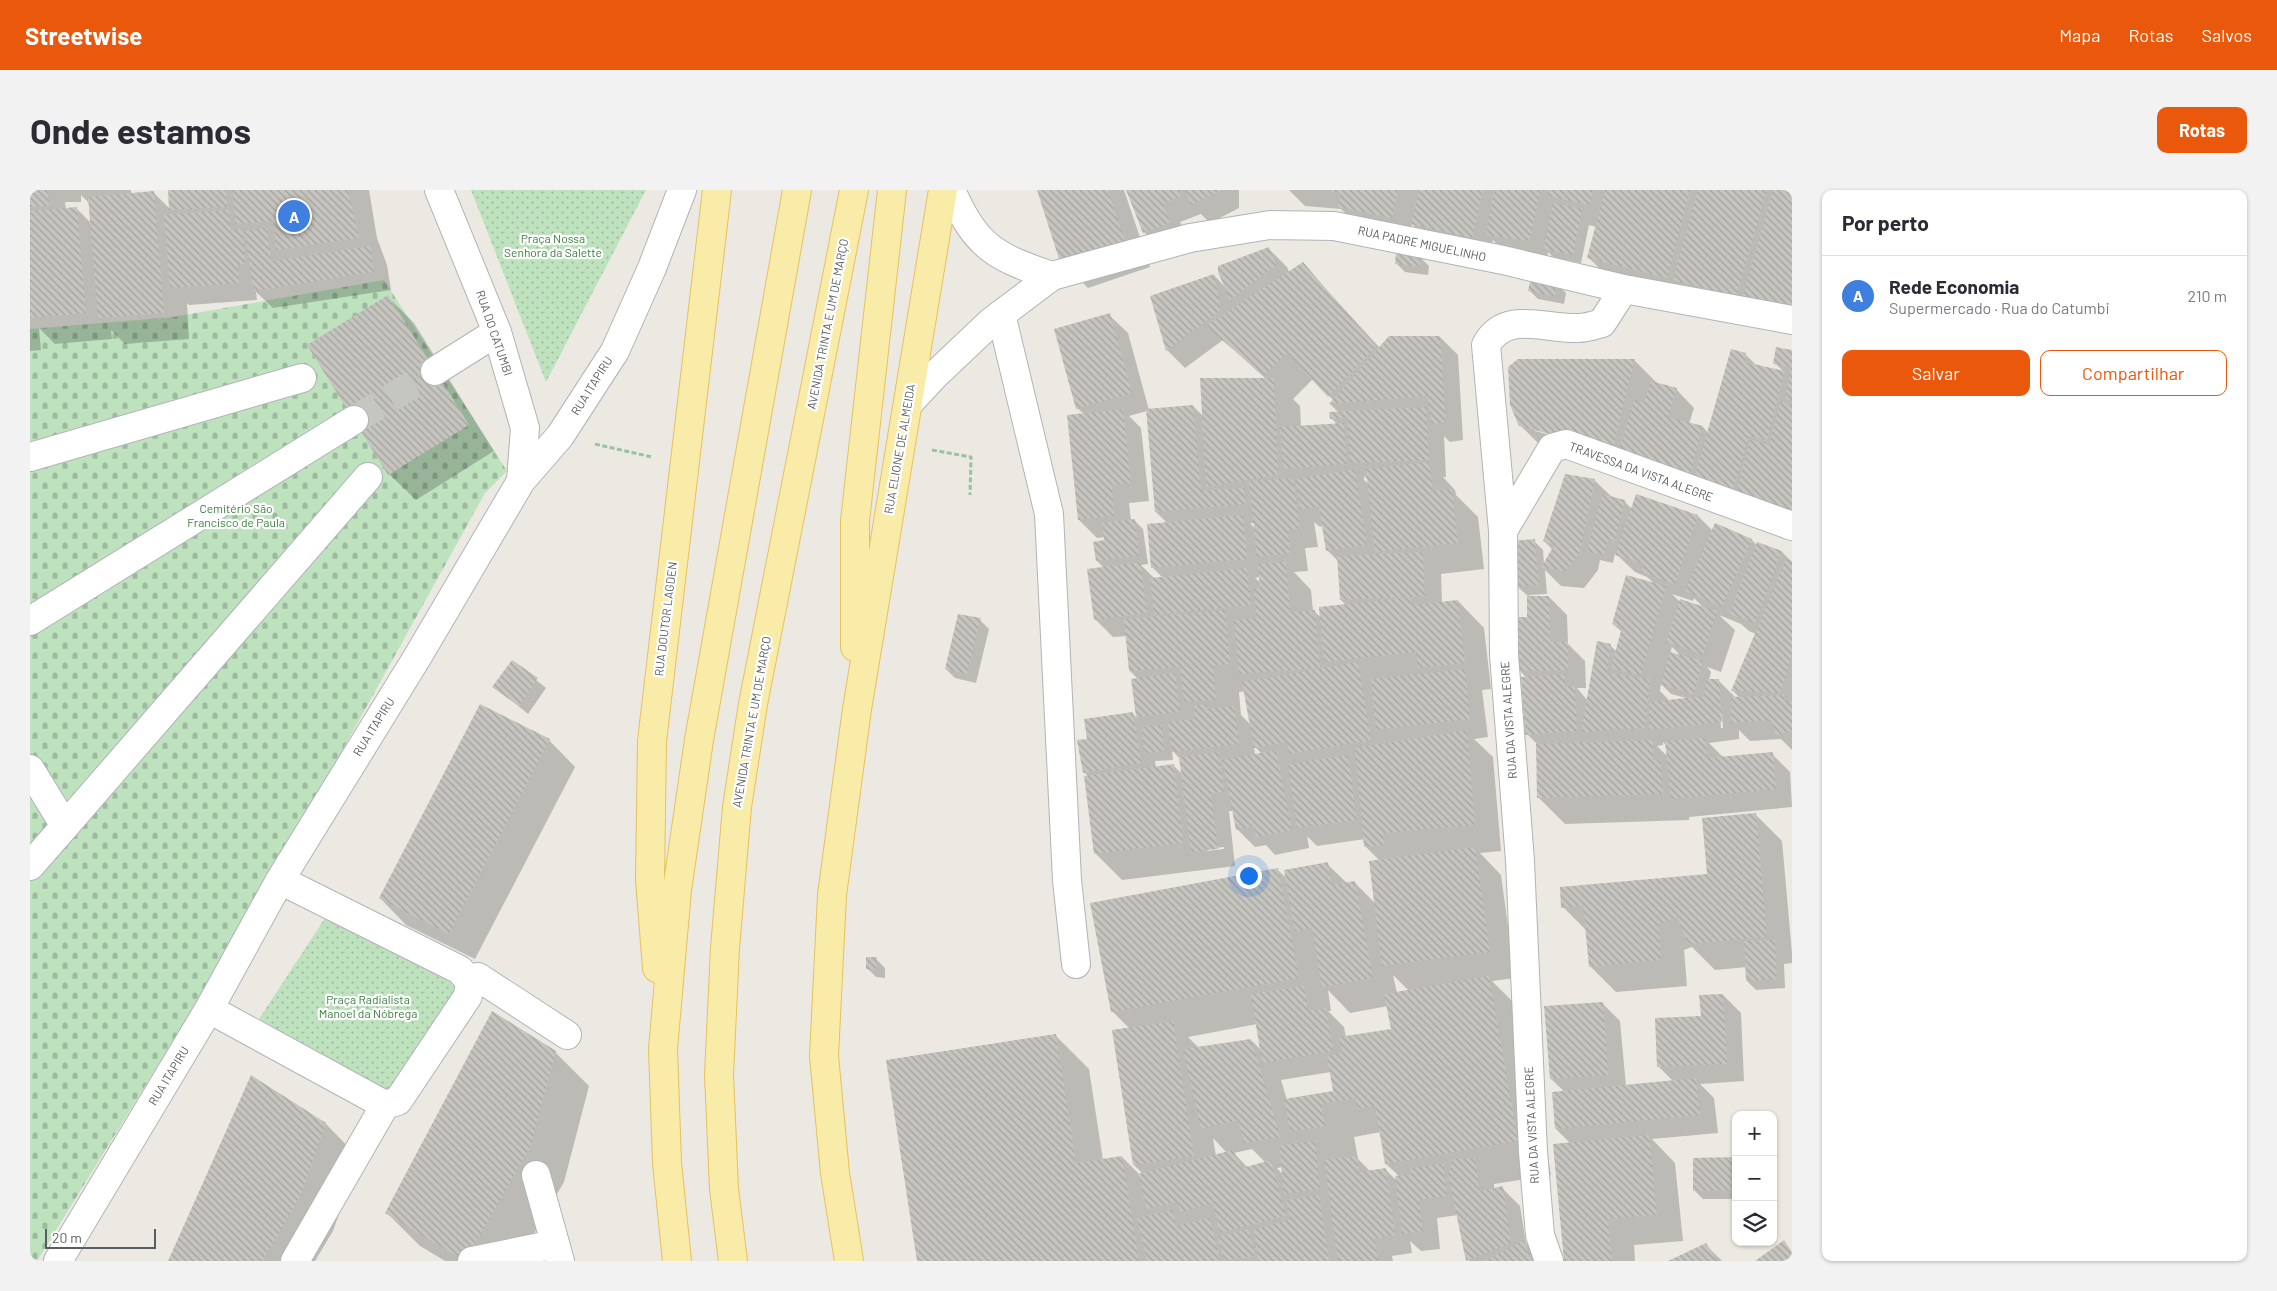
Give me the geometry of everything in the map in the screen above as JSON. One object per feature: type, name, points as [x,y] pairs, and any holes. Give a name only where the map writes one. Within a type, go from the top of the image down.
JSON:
[{"type":"main road","name":"RUA DOUTOR LAGDEN","points":[[664,1049],[650,880],[652,741],[717,190]]},
{"type":"main road","points":[[677,1261],[667,1163],[664,1049],[677,890],[699,740],[797,190]]},
{"type":"main road","name":"AVENIDA TRINTA E UM DE MARÇO","points":[[733,1261],[724,1189],[719,1075],[726,948],[737,807],[757,685],[854,190]]},
{"type":"main road","points":[[849,1261],[835,1173],[824,1056],[832,895],[857,709],[853,606],[855,521],[892,190]]},
{"type":"main road","name":"RUA ELIONE DE ALMEIDA","points":[[857,709],[943,190]]},
{"type":"street","name":"RUA DO CATUMBI","points":[[439,190],[497,332],[525,428],[521,481]]},
{"type":"street","name":"RUA ITAPIRU","points":[[58,1261],[209,1009],[280,880],[418,656],[521,481],[560,436],[615,351],[652,268],[682,190]]},
{"type":"street","points":[[951,190],[970,226],[986,245],[1005,259],[1052,276]]},
{"type":"street","name":"RUA PADRE MIGUELINHO","points":[[908,403],[962,348],[1001,314],[1052,276],[1190,238],[1270,225],[1334,226],[1503,260],[1624,290],[1792,320]]},
{"type":"street","name":"RUA DA VISTA ALEGRE","points":[[1549,1261],[1540,1235],[1533,1152],[1520,861],[1504,655],[1503,531],[1486,345],[1492,334],[1502,327],[1520,324],[1580,328],[1602,323],[1624,290]]},
{"type":"street","points":[[1001,314],[1049,514],[1067,880],[1076,964]]},
{"type":"street","points":[[435,370],[497,332]]},
{"type":"street","points":[[30,457],[302,378]]},
{"type":"street","points":[[30,621],[354,420]]},
{"type":"street","name":"TRAVESSA DA VISTA ALEGRE","points":[[1503,531],[1552,448],[1566,444],[1792,526]]},
{"type":"street","points":[[30,866],[368,477]]},
{"type":"street","points":[[30,768],[65,826]]},
{"type":"street","points":[[280,880],[460,970],[470,982],[468,996],[398,1101],[385,1105],[295,1261]]},
{"type":"street","points":[[478,977],[567,1035]]},
{"type":"street","points":[[209,1009],[385,1105]]},
{"type":"street","points":[[472,1261],[558,1252],[536,1175]]},
{"type":"path","points":[[560,436],[660,459]]},
{"type":"path","points":[[901,444],[970,457],[970,495]]},
{"type":"green space","name":"Praça Nossa Senhora da Salette","points":[[471,190],[646,190],[546,382]]},
{"type":"green space","name":"Cemitério São Francisco de Paula","points":[[384,280],[507,471],[485,493],[256,906],[37,1261],[30,1261],[30,329],[173,317]]},
{"type":"green space","name":"Praça Radialista Manoel da Nóbrega","points":[[331,909],[466,984],[389,1099],[259,1019]]},
{"type":"building","points":[[30,190],[48,190],[49,206],[30,207]]},
{"type":"building","points":[[168,190],[226,190],[227,207],[169,210]]},
{"type":"building","points":[[232,190],[348,190],[359,238],[276,250],[273,221],[236,224]]},
{"type":"building","points":[[1037,190],[1108,190],[1125,241],[1060,262]]},
{"type":"building","points":[[1126,190],[1179,190],[1181,196],[1163,204],[1170,223],[1143,233]]},
{"type":"building","points":[[1185,190],[1222,190],[1191,205]]},
{"type":"building","points":[[1327,190],[1398,190],[1392,218],[1338,207],[1341,193]]},
{"type":"building","points":[[1419,190],[1483,190],[1472,238],[1411,224]]},
{"type":"building","points":[[1494,190],[1541,190],[1529,241],[1486,235]]},
{"type":"building","points":[[1548,190],[1593,190],[1590,205],[1547,196]]},
{"type":"building","points":[[1605,190],[1690,190],[1667,278],[1587,258]]},
{"type":"building","points":[[1698,190],[1767,190],[1736,297],[1673,280]]},
{"type":"building","points":[[1773,190],[1792,190],[1792,309],[1742,299]]},
{"type":"building","points":[[154,191],[164,313],[98,318],[88,197]]},
{"type":"building","points":[[1553,203],[1582,209],[1573,255],[1544,249]]},
{"type":"building","points":[[77,207],[86,313],[30,318],[30,211]]},
{"type":"building","points":[[229,210],[231,230],[243,229],[245,264],[238,265],[239,283],[170,288],[164,215]]},
{"type":"building","points":[[267,228],[271,261],[370,246],[374,272],[254,291],[244,231]]},
{"type":"building","points":[[1269,247],[1276,265],[1230,300],[1218,272],[1218,266]]},
{"type":"building","points":[[1396,252],[1421,256],[1420,267],[1395,264]]},
{"type":"building","points":[[1303,262],[1376,347],[1328,397],[1287,353],[1264,376],[1206,326]]},
{"type":"building","points":[[1214,274],[1221,310],[1166,351],[1150,296]]},
{"type":"building","points":[[1531,277],[1558,283],[1555,296],[1528,291]]},
{"type":"building","points":[[388,295],[469,425],[388,475],[307,345]]},
{"type":"building","points":[[1110,313],[1132,393],[1076,409],[1054,329]]},
{"type":"building","points":[[1389,336],[1440,336],[1446,422],[1431,424],[1427,396],[1329,404]]},
{"type":"building","points":[[1776,347],[1792,350],[1792,400],[1785,399],[1791,367],[1773,364]]},
{"type":"building","points":[[1731,349],[1746,353],[1745,362],[1785,371],[1767,440],[1749,436],[1732,493],[1693,482]]},
{"type":"building","points":[[1518,359],[1635,359],[1612,450],[1519,426],[1510,405],[1508,367]]},
{"type":"building","points":[[1200,378],[1274,378],[1278,475],[1206,487]]},
{"type":"building","points":[[1651,381],[1677,388],[1668,417],[1703,426],[1689,478],[1617,457],[1634,400],[1644,403]]},
{"type":"building","points":[[1780,402],[1792,405],[1792,512],[1735,498],[1750,440],[1769,445]]},
{"type":"building","points":[[1193,405],[1201,491],[1244,488],[1246,504],[1155,512],[1146,409]]},
{"type":"building","points":[[1426,407],[1429,460],[1350,463],[1347,418],[1330,419],[1329,412]]},
{"type":"building","points":[[1123,409],[1131,483],[1112,485],[1114,516],[1078,520],[1067,415]]},
{"type":"building","points":[[1344,423],[1347,464],[1283,469],[1280,427]]},
{"type":"building","points":[[1429,462],[1433,491],[1452,489],[1458,543],[1375,552],[1366,469]]},
{"type":"building","points":[[1355,469],[1367,545],[1326,551],[1319,507],[1300,509],[1295,479]]},
{"type":"building","points":[[1565,474],[1595,479],[1580,552],[1566,571],[1541,568],[1554,545],[1543,541]]},
{"type":"building","points":[[1293,478],[1300,529],[1288,530],[1290,553],[1257,557],[1249,481]]},
{"type":"building","points":[[1602,494],[1625,500],[1615,541],[1608,539],[1604,555],[1587,551]]},
{"type":"building","points":[[1636,494],[1698,515],[1675,584],[1641,572],[1644,564],[1615,555]]},
{"type":"building","points":[[1243,515],[1247,559],[1151,568],[1147,524]]},
{"type":"building","points":[[1135,519],[1139,556],[1096,561],[1093,542],[1104,540],[1102,523]]},
{"type":"building","points":[[1715,523],[1752,539],[1722,607],[1685,591]]},
{"type":"building","points":[[1535,539],[1539,585],[1517,587],[1513,541]]},
{"type":"building","points":[[1757,542],[1782,551],[1755,623],[1729,614]]},
{"type":"building","points":[[1423,552],[1425,596],[1340,600],[1337,556]]},
{"type":"building","points":[[1786,559],[1792,561],[1792,654],[1780,693],[1731,691]]},
{"type":"building","points":[[1140,562],[1147,613],[1094,620],[1087,569]]},
{"type":"building","points":[[1286,562],[1290,612],[1315,610],[1320,668],[1239,674],[1234,620],[1256,618],[1254,589],[1260,588],[1258,564]]},
{"type":"building","points":[[1247,568],[1251,605],[1154,615],[1150,578]]},
{"type":"building","points":[[1626,575],[1666,586],[1641,676],[1611,668],[1622,627],[1612,624]]},
{"type":"building","points":[[1527,596],[1549,596],[1550,642],[1568,642],[1568,670],[1519,671],[1518,617],[1527,617]]},
{"type":"building","points":[[1411,597],[1412,605],[1458,600],[1465,663],[1418,668],[1416,652],[1324,662],[1319,607]]},
{"type":"building","points":[[1680,599],[1717,611],[1703,655],[1666,642]]},
{"type":"building","points":[[1225,610],[1230,664],[1213,666],[1216,700],[1184,702],[1180,667],[1129,671],[1124,619]]},
{"type":"building","points":[[958,614],[981,618],[967,674],[945,669]]},
{"type":"building","points":[[1597,641],[1611,644],[1607,673],[1650,679],[1645,728],[1581,732]]},
{"type":"building","points":[[1670,652],[1703,661],[1694,694],[1661,685]]},
{"type":"building","points":[[512,660],[538,678],[519,706],[492,687]]},
{"type":"building","points":[[1358,662],[1371,740],[1289,754],[1287,742],[1254,748],[1242,682]]},
{"type":"building","points":[[1465,669],[1470,719],[1376,730],[1371,679]]},
{"type":"building","points":[[1175,673],[1180,712],[1136,717],[1131,679]]},
{"type":"building","points":[[1565,674],[1565,686],[1575,686],[1577,731],[1525,735],[1521,677]]},
{"type":"building","points":[[1706,679],[1719,679],[1722,722],[1649,730],[1649,702],[1704,696]]},
{"type":"building","points":[[1784,695],[1784,700],[1792,702],[1792,731],[1776,735],[1771,720],[1731,723],[1731,697]]},
{"type":"building","points":[[480,704],[550,739],[449,934],[379,898]]},
{"type":"building","points":[[1207,704],[1207,709],[1234,706],[1239,744],[1172,752],[1168,722],[1195,719],[1193,706]]},
{"type":"building","points":[[1133,712],[1141,763],[1083,773],[1077,740],[1087,739],[1084,719]]},
{"type":"building","points":[[1162,725],[1164,751],[1144,753],[1142,727]]},
{"type":"building","points":[[1467,730],[1475,825],[1383,833],[1384,845],[1364,847],[1355,748]]},
{"type":"building","points":[[1706,738],[1707,758],[1773,752],[1776,789],[1671,799],[1665,741]]},
{"type":"building","points":[[1653,740],[1653,760],[1661,760],[1663,794],[1537,798],[1536,744]]},
{"type":"building","points":[[1276,750],[1292,830],[1256,837],[1254,826],[1236,830],[1222,760]]},
{"type":"building","points":[[1219,752],[1224,792],[1211,793],[1218,849],[1191,852],[1179,757]]},
{"type":"building","points":[[1348,755],[1357,820],[1297,828],[1288,764]]},
{"type":"building","points":[[1174,764],[1183,843],[1094,854],[1084,776]]},
{"type":"building","points":[[1756,813],[1767,937],[1688,944],[1677,917],[1659,924],[1661,960],[1589,967],[1583,906],[1561,908],[1560,887],[1707,874],[1702,818]]},
{"type":"building","points":[[1475,847],[1490,952],[1382,966],[1369,861]]},
{"type":"building","points":[[1328,862],[1332,885],[1355,881],[1373,978],[1322,987],[1312,928],[1295,932],[1284,870]]},
{"type":"building","points":[[1278,868],[1299,978],[1111,1012],[1090,903]]},
{"type":"building","points":[[1775,940],[1777,979],[1746,981],[1744,941]]},
{"type":"building","points":[[866,957],[877,957],[876,970],[866,969]]},
{"type":"building","points":[[1489,976],[1518,1141],[1385,1164],[1375,1106],[1357,1109],[1355,1098],[1321,1104],[1325,1126],[1290,1132],[1284,1099],[1333,1091],[1327,1056],[1342,1053],[1339,1037],[1391,1029],[1384,994]]},
{"type":"building","points":[[1304,986],[1308,1011],[1326,1008],[1333,1051],[1262,1063],[1251,994]]},
{"type":"building","points":[[1723,994],[1727,1064],[1657,1067],[1655,1018],[1701,1016],[1699,995]]},
{"type":"building","points":[[1603,1002],[1608,1075],[1550,1079],[1544,1006]]},
{"type":"building","points":[[492,1011],[556,1051],[530,1148],[465,1261],[385,1213]]},
{"type":"building","points":[[1173,1021],[1194,1156],[1133,1165],[1112,1030]]},
{"type":"building","points":[[1056,1034],[1076,1163],[1122,1156],[1139,1261],[917,1261],[886,1060]]},
{"type":"building","points":[[1251,1039],[1280,1137],[1244,1143],[1238,1120],[1201,1129],[1183,1049]]},
{"type":"building","points":[[251,1075],[326,1123],[300,1197],[262,1261],[168,1261]]},
{"type":"building","points":[[1696,1078],[1700,1115],[1555,1129],[1552,1092]]},
{"type":"building","points":[[1649,1135],[1657,1215],[1608,1219],[1612,1261],[1564,1261],[1553,1144]]},
{"type":"building","points":[[1315,1141],[1320,1189],[1284,1194],[1279,1145]]},
{"type":"building","points":[[1233,1150],[1242,1168],[1271,1160],[1286,1216],[1220,1233],[1213,1203],[1180,1212],[1177,1202],[1147,1209],[1138,1174]]},
{"type":"building","points":[[1357,1156],[1359,1172],[1386,1168],[1395,1235],[1375,1238],[1378,1261],[1338,1261],[1324,1160]]},
{"type":"building","points":[[1732,1157],[1732,1190],[1693,1191],[1693,1158]]},
{"type":"building","points":[[1475,1158],[1480,1191],[1503,1186],[1511,1243],[1466,1261],[1448,1174],[1453,1159]]},
{"type":"building","points":[[1443,1164],[1447,1196],[1419,1200],[1423,1231],[1402,1234],[1395,1176],[1411,1174],[1411,1168]]},
{"type":"building","points":[[1319,1195],[1329,1261],[1258,1261],[1254,1230],[1290,1219],[1286,1200]]},
{"type":"building","points":[[1172,1210],[1176,1226],[1210,1218],[1220,1261],[1147,1261],[1137,1218]]},
{"type":"building","points":[[1249,1229],[1255,1256],[1224,1261],[1218,1237]]},
{"type":"building","points":[[1524,1240],[1532,1261],[1485,1261]]},
{"type":"building","points":[[1784,1240],[1792,1252],[1792,1261],[1755,1261],[1777,1246]]},
{"type":"building","points":[[1706,1243],[1717,1261],[1668,1261]]},
{"type":"tunnel","points":[[354,420],[435,371]]},
{"type":"place","name":"Rede Economia","points":[[294,216]]}]
